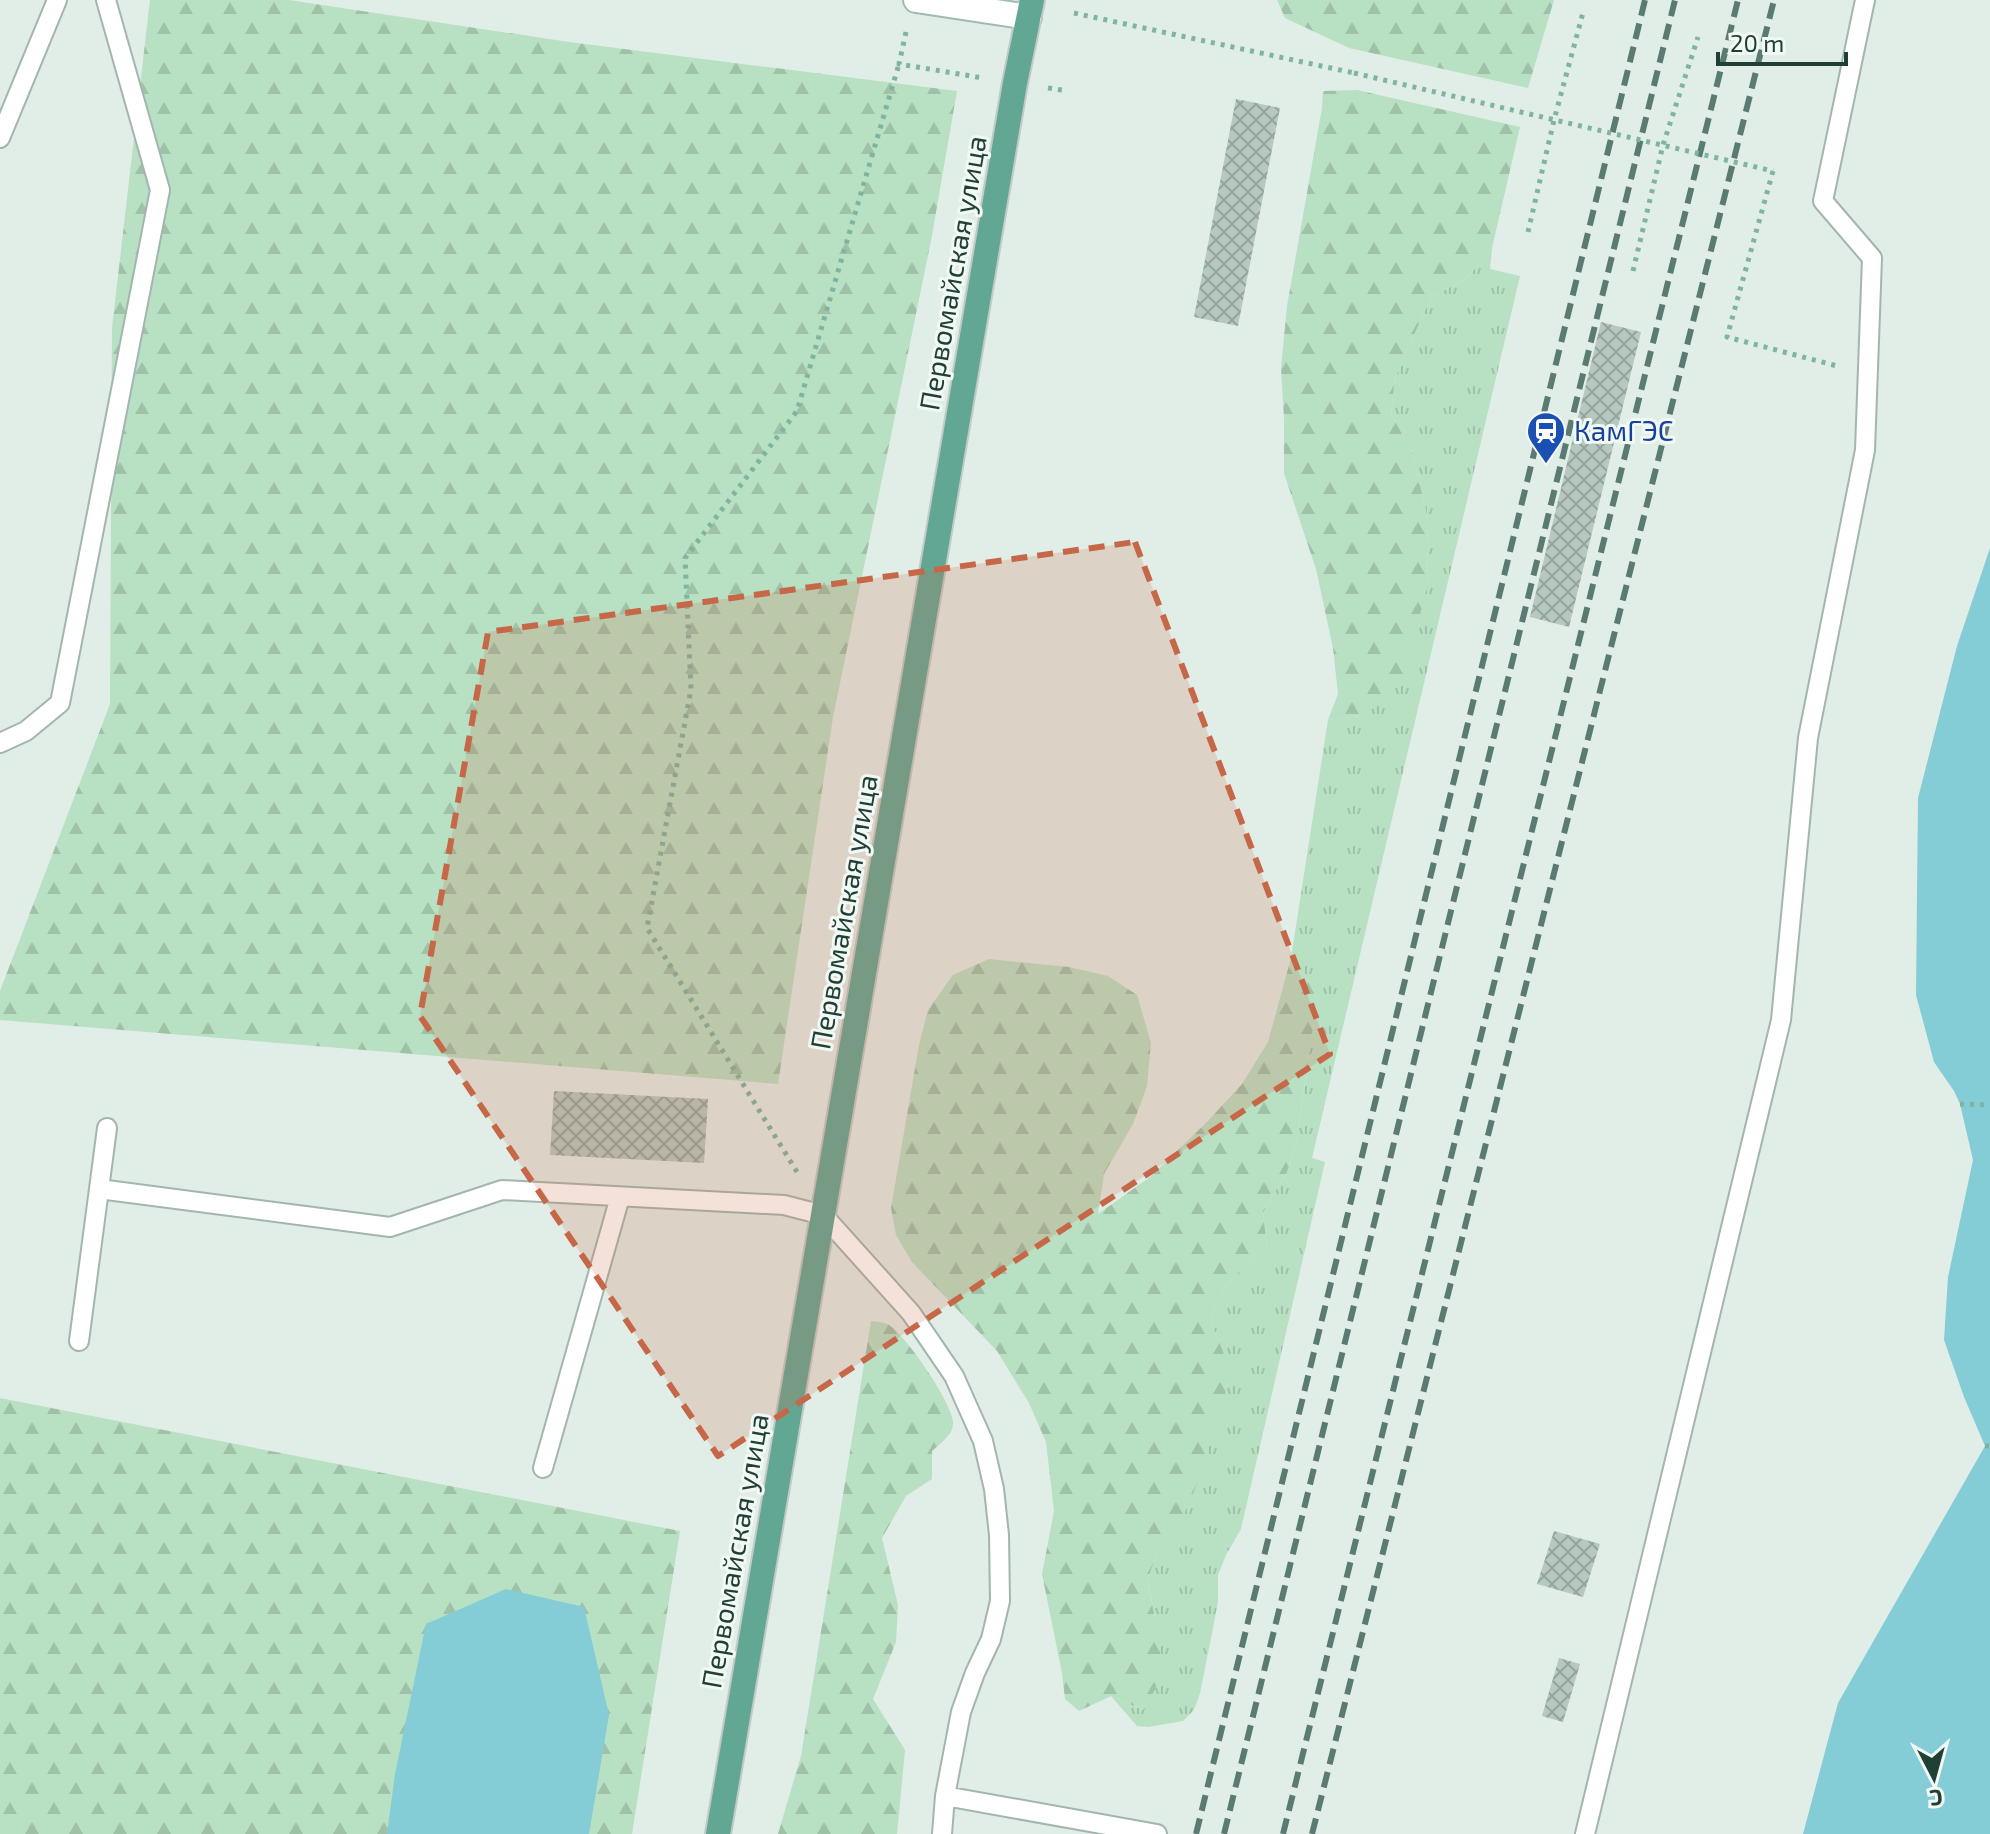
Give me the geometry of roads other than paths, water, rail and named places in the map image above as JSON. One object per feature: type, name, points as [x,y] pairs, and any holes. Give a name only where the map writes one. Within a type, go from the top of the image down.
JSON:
[{"type":"main road","name":"Первомайская улица","points":[[718,1834],[1015,83],[1031,8]]},
{"type":"street","points":[[916,0],[1031,8]]},
{"type":"lane","points":[[0,138],[57,0]]},
{"type":"lane","points":[[0,743],[26,731],[60,703],[160,190],[106,0]]},
{"type":"lane","points":[[1585,1834],[1781,1020],[1808,738],[1865,450],[1872,258],[1823,201],[1865,0]]},
{"type":"lane","points":[[79,1341],[107,1128]]},
{"type":"lane","points":[[99,1189],[390,1227],[502,1190],[784,1205],[823,1215],[911,1313],[954,1376],[983,1441],[994,1489],[999,1535],[1000,1601],[991,1639],[961,1712],[945,1796],[942,1834]]},
{"type":"lane","points":[[543,1468],[620,1197]]},
{"type":"lane","points":[[945,1796],[1157,1834]]},
{"type":"water","points":[[1990,548],[1990,1834],[1803,1834],[1838,1703],[1985,1446],[1944,1340],[1948,1277],[1973,1160],[1960,1104],[1934,1062],[1916,995],[1918,798],[1957,646]]},
{"type":"water","points":[[506,1589],[584,1607],[609,1715],[589,1834],[387,1834],[395,1774],[426,1624]]},
{"type":"railway","points":[[1196,1834],[1645,0]]},
{"type":"railway","points":[[1224,1834],[1675,0]]},
{"type":"railway","points":[[1283,1834],[1738,0]]},
{"type":"railway","points":[[1312,1834],[1774,0]]},
{"type":"place","name":"КамГЭС","points":[[1546,465]]}]
